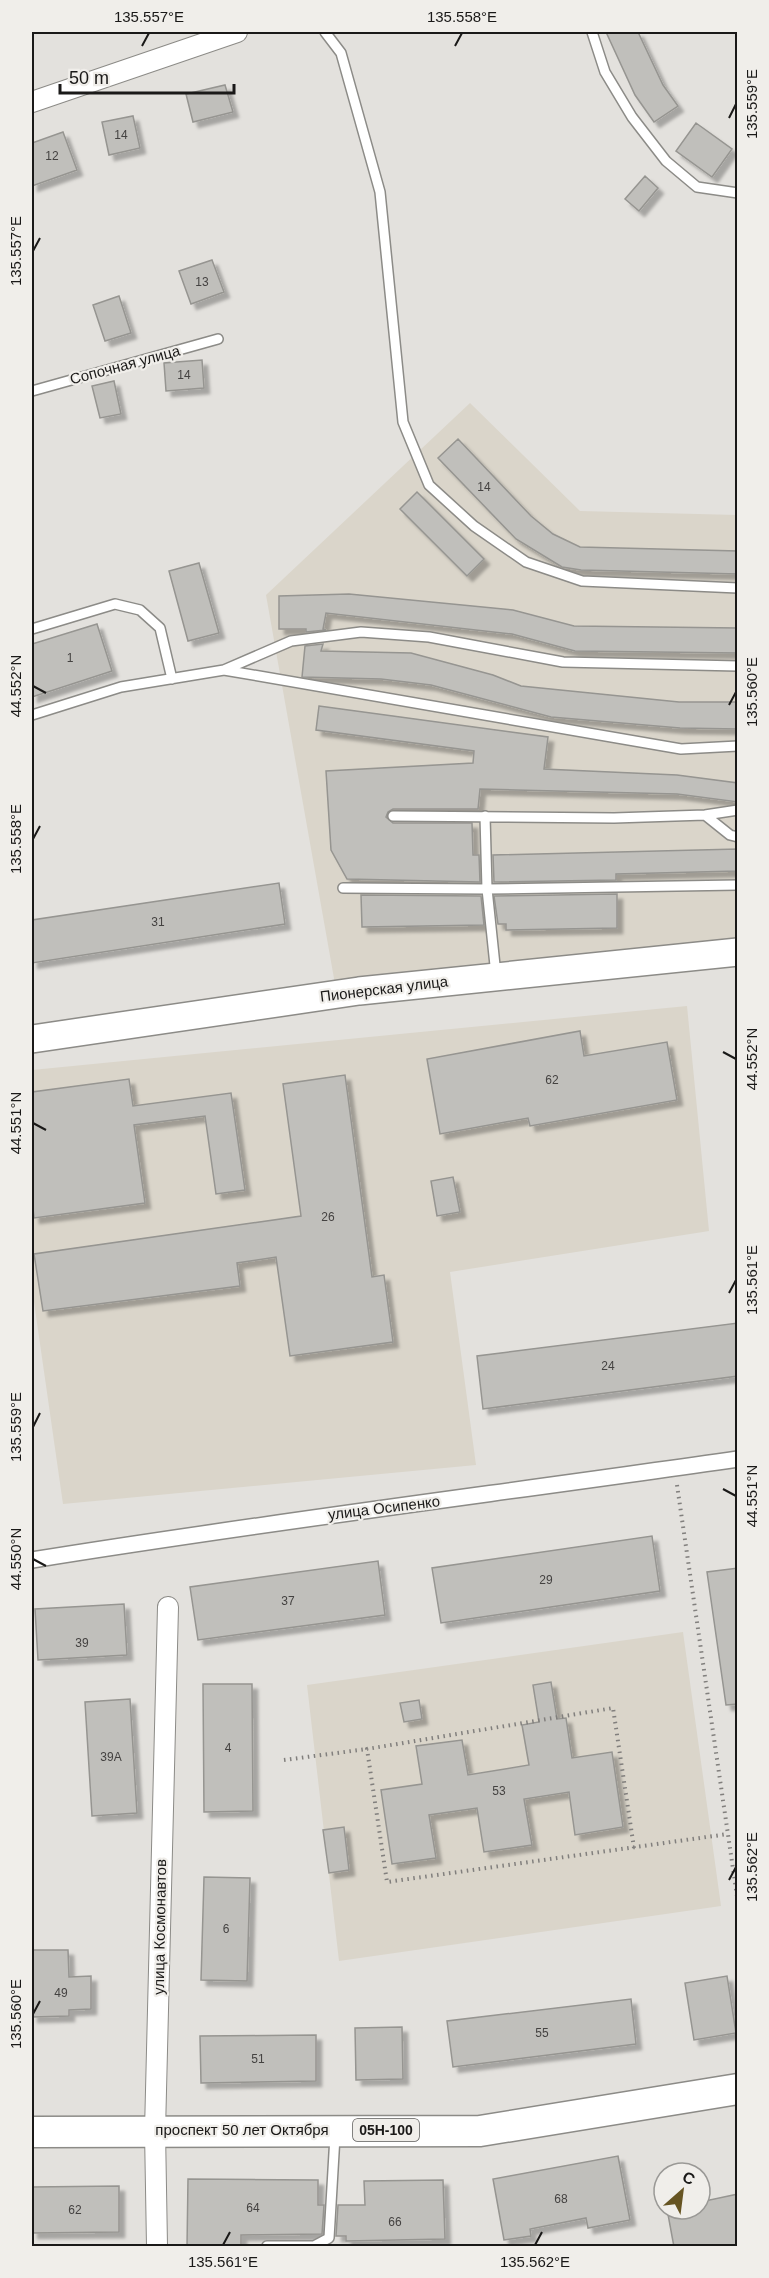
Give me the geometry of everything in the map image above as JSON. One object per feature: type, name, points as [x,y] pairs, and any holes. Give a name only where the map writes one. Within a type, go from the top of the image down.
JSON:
[{"type":"main road","name":"Пионерская улица","points":[[32,1039],[359,991],[738,952]]},
{"type":"main road","name":"проспект 50 лет Октября","points":[[32,2132],[480,2131],[738,2089]]},
{"type":"street","points":[[32,102],[237,32]]},
{"type":"street","name":"улица Осипенко","points":[[32,1560],[234,1527],[521,1491],[738,1459]]},
{"type":"street","name":"улица Космонавтов","points":[[157,2247],[155,2131],[168,1606]]},
{"type":"lane","points":[[325,32],[341,53],[380,192],[404,422],[429,485],[474,526],[526,562],[582,581],[738,588]]},
{"type":"lane","points":[[592,32],[605,72],[632,117],[666,161],[697,187],[738,193]]},
{"type":"lane","name":"Сопочная улица","points":[[32,391],[218,339]]},
{"type":"lane","points":[[32,629],[115,604],[140,610],[160,628],[172,679]]},
{"type":"lane","points":[[32,715],[121,687],[224,670],[291,641],[361,632],[429,638],[562,662],[738,666]]},
{"type":"lane","points":[[224,670],[340,692],[681,749],[738,746]]},
{"type":"lane","points":[[393,816],[614,818],[705,815],[738,810]]},
{"type":"lane","points":[[705,815],[730,835],[738,837]]},
{"type":"lane","points":[[484,816],[487,889],[496,976]]},
{"type":"lane","points":[[343,888],[487,889],[738,885]]},
{"type":"lane","points":[[267,2247],[314,2246],[329,2238],[336,2130]]},
{"type":"path","points":[[675,1468],[738,1903]]},
{"type":"path","points":[[284,1760],[367,1749],[613,1708],[634,1848]]},
{"type":"path","points":[[367,1749],[387,1882],[728,1834]]},
{"type":"shaded area","points":[[470,403],[580,511],[737,515],[737,941],[335,984],[266,595]]},
{"type":"shaded area","points":[[687,1006],[709,1231],[450,1272],[476,1465],[63,1504],[32,1288],[32,1070]]},
{"type":"shaded area","points":[[683,1632],[721,1906],[339,1961],[307,1685]]},
{"type":"building","points":[[606,32],[638,32],[663,85],[678,106],[654,122],[635,95]]},
{"type":"building","points":[[225,85],[233,112],[193,122],[186,94]]},
{"type":"building","points":[[133,116],[140,148],[109,155],[102,122]]},
{"type":"building","points":[[696,123],[732,149],[712,177],[676,151]]},
{"type":"building","points":[[63,132],[77,170],[32,186],[32,143]]},
{"type":"building","points":[[645,176],[658,188],[639,211],[625,199]]},
{"type":"building","points":[[212,260],[224,292],[191,304],[179,271]]},
{"type":"building","points":[[119,296],[131,333],[105,341],[93,305]]},
{"type":"building","points":[[202,360],[204,388],[166,391],[164,363]]},
{"type":"building","points":[[114,381],[121,414],[100,418],[92,386]]},
{"type":"building","points":[[458,439],[531,516],[553,534],[580,547],[738,551],[738,574],[581,570],[562,567],[516,539],[438,458]]},
{"type":"building","points":[[417,492],[484,559],[467,576],[400,509]]},
{"type":"building","points":[[199,563],[219,633],[188,641],[169,571]]},
{"type":"building","points":[[349,594],[513,610],[574,626],[738,628],[738,653],[575,651],[512,634],[326,613],[323,629],[326,630],[306,632],[306,629],[279,629],[279,596]]},
{"type":"building","points":[[97,624],[112,671],[32,697],[32,644]]},
{"type":"building","points":[[323,644],[321,651],[411,653],[493,675],[521,686],[679,702],[738,702],[738,729],[680,728],[551,717],[431,685],[381,679],[302,677],[305,646]]},
{"type":"building","points":[[319,706],[548,737],[544,769],[677,775],[738,783],[738,802],[677,794],[480,789],[478,809],[393,809],[386,817],[393,823],[472,823],[473,855],[479,855],[480,882],[347,879],[331,850],[326,771],[473,763],[474,751],[316,730]]},
{"type":"building","points":[[738,849],[738,871],[616,874],[616,880],[494,882],[493,855]]},
{"type":"building","points":[[279,883],[285,924],[32,963],[32,920]]},
{"type":"building","points":[[617,894],[617,928],[506,930],[506,924],[498,924],[494,896]]},
{"type":"building","points":[[361,895],[481,896],[484,925],[362,927]]},
{"type":"building","points":[[580,1031],[584,1056],[667,1042],[677,1100],[530,1126],[528,1118],[440,1134],[427,1059]]},
{"type":"building","points":[[345,1075],[372,1277],[384,1275],[393,1342],[290,1356],[276,1257],[237,1263],[240,1286],[43,1311],[34,1254],[301,1216],[283,1084]]},
{"type":"building","points":[[129,1079],[133,1106],[231,1093],[245,1190],[216,1194],[205,1116],[134,1125],[145,1203],[34,1218],[32,1092]]},
{"type":"building","points":[[453,1177],[460,1212],[437,1216],[431,1181]]},
{"type":"building","points":[[738,1323],[738,1376],[483,1409],[477,1356]]},
{"type":"building","points":[[652,1536],[660,1591],[441,1623],[432,1568]]},
{"type":"building","points":[[378,1561],[385,1615],[198,1640],[190,1587]]},
{"type":"building","points":[[738,1568],[738,1704],[726,1705],[707,1572]]},
{"type":"building","points":[[124,1604],[127,1655],[38,1660],[35,1609]]},
{"type":"building","points":[[551,1682],[557,1719],[566,1718],[572,1758],[612,1752],[623,1827],[575,1835],[569,1792],[524,1799],[532,1845],[484,1852],[477,1808],[429,1815],[436,1858],[392,1864],[381,1790],[422,1784],[416,1746],[462,1740],[468,1775],[529,1765],[522,1725],[539,1722],[533,1685]]},
{"type":"building","points":[[203,1684],[252,1684],[253,1811],[204,1812]]},
{"type":"building","points":[[130,1699],[137,1813],[92,1816],[85,1702]]},
{"type":"building","points":[[419,1700],[422,1719],[404,1722],[400,1703]]},
{"type":"building","points":[[344,1827],[349,1870],[329,1873],[323,1830]]},
{"type":"building","points":[[204,1877],[250,1878],[247,1981],[201,1980]]},
{"type":"building","points":[[32,1950],[68,1950],[69,1977],[91,1976],[91,2009],[69,2010],[69,2016],[32,2017]]},
{"type":"building","points":[[727,1976],[736,2033],[694,2040],[685,1983]]},
{"type":"building","points":[[631,1999],[636,2044],[453,2067],[447,2021]]},
{"type":"building","points":[[402,2027],[403,2079],[356,2080],[355,2028]]},
{"type":"building","points":[[316,2035],[316,2081],[201,2083],[200,2036]]},
{"type":"building","points":[[618,2156],[630,2220],[588,2228],[586,2218],[530,2229],[531,2236],[504,2240],[493,2179]]},
{"type":"building","points":[[188,2179],[318,2180],[318,2205],[324,2205],[322,2234],[241,2235],[241,2247],[187,2247]]},
{"type":"building","points":[[443,2180],[445,2239],[346,2241],[346,2236],[336,2236],[338,2205],[365,2205],[364,2181]]},
{"type":"building","points":[[119,2186],[119,2232],[32,2233],[32,2187]]},
{"type":"building","points":[[738,2194],[738,2247],[674,2247],[669,2221],[712,2221],[712,2199]]}]
